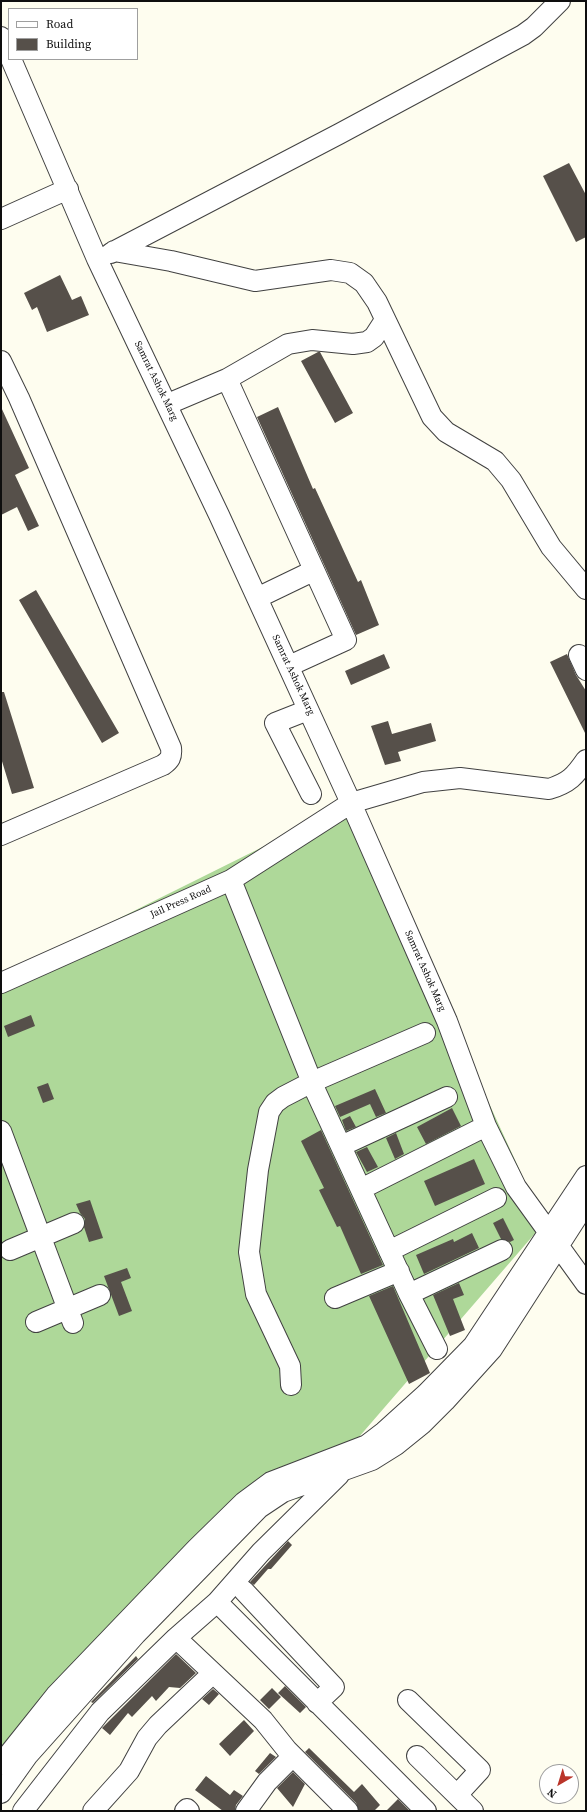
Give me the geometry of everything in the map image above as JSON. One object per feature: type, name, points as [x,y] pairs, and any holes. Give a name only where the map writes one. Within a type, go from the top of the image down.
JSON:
[{"type":"street","points":[[106,255],[339,134],[523,35],[544,18],[560,1]]},
{"type":"street","name":"Samrat Ashok Marg","points":[[11,60],[68,189],[106,255],[168,404],[351,803],[447,1021],[486,1126],[516,1187],[544,1223],[586,1284]]},
{"type":"street","points":[[1,219],[68,189]]},
{"type":"street","points":[[106,255],[171,261],[255,281],[332,270],[350,273],[364,282],[385,320],[432,417],[446,432],[495,461],[511,480],[551,547],[586,589]]},
{"type":"street","points":[[168,404],[227,379],[288,344],[312,340],[353,344],[367,342],[374,337],[385,320]]},
{"type":"street","points":[[1,361],[19,398],[171,748],[172,754],[169,761],[163,765],[1,835]]},
{"type":"street","points":[[227,379],[313,571],[346,640],[289,666]]},
{"type":"street","points":[[257,598],[313,571]]},
{"type":"street","points":[[308,710],[276,723],[311,794]]},
{"type":"street","name":"Jail Press Road","points":[[1,983],[231,880],[351,803],[423,782],[460,778],[549,790],[562,785],[575,776],[586,760]]},
{"type":"street","points":[[231,880],[312,1082],[399,1271],[437,1349]]},
{"type":"street","points":[[291,1385],[290,1366],[256,1294],[249,1252],[258,1170],[269,1112],[275,1103],[283,1097],[312,1082],[425,1033]]},
{"type":"street","points":[[341,1146],[447,1097]]},
{"type":"street","points":[[361,1188],[486,1126]]},
{"type":"street","points":[[1,1131],[70,1316]]},
{"type":"street","points":[[1,1793],[28,1754],[136,1634],[259,1508],[284,1492],[372,1460],[396,1445],[422,1424],[445,1401],[492,1349],[586,1176]]},
{"type":"street","points":[[390,1250],[496,1198]]},
{"type":"street","points":[[1,1764],[56,1694],[191,1554],[244,1502],[271,1482],[367,1445],[384,1432],[426,1394],[472,1346],[553,1238],[586,1202]]},
{"type":"street","points":[[10,1250],[74,1223]]},
{"type":"street","points":[[410,1294],[502,1250]]},
{"type":"street","points":[[335,1298],[399,1271]]},
{"type":"street","points":[[36,1322],[70,1316],[100,1295]]},
{"type":"street","points":[[23,1811],[100,1712],[176,1638],[217,1602],[261,1552],[343,1471]]},
{"type":"street","points":[[244,1591],[334,1687],[317,1702]]},
{"type":"street","points":[[217,1602],[426,1811]]},
{"type":"street","points":[[176,1638],[263,1720],[293,1756],[342,1809]]},
{"type":"street","points":[[93,1811],[129,1771],[147,1738],[158,1725],[213,1673]]},
{"type":"street","points":[[408,1700],[480,1770],[457,1795]]},
{"type":"street","points":[[246,1811],[267,1782],[293,1756]]},
{"type":"street","points":[[417,1756],[473,1811]]},
{"type":"street","points":[[185,1811],[187,1809],[189,1811]]},
{"type":"green space","points":[[351,803],[544,1223],[314,1489],[304,1498],[285,1500],[274,1488],[1,1762],[1,977]]},
{"type":"building","points":[[569,163],[586,195],[586,237],[576,242],[543,176]]},
{"type":"building","points":[[60,275],[72,300],[81,296],[89,315],[47,332],[37,307],[32,310],[24,293]]},
{"type":"building","points":[[320,352],[353,413],[335,423],[301,361]]},
{"type":"building","points":[[1,407],[29,468],[15,475],[39,526],[28,531],[17,507],[1,515]]},
{"type":"building","points":[[278,407],[313,489],[315,488],[358,582],[361,580],[379,625],[356,635],[257,417]]},
{"type":"building","points":[[36,590],[119,733],[102,743],[19,600]]},
{"type":"building","points":[[384,654],[390,668],[351,685],[345,671]]},
{"type":"building","points":[[567,654],[576,675],[586,691],[586,735],[550,662]]},
{"type":"building","points":[[1,692],[4,692],[34,788],[12,794],[1,758]]},
{"type":"building","points":[[388,721],[392,734],[431,723],[436,741],[398,752],[401,761],[385,765],[371,726]]},
{"type":"building","points":[[31,1015],[35,1026],[8,1037],[4,1026]]},
{"type":"building","points":[[48,1083],[54,1099],[43,1103],[37,1087]]},
{"type":"building","points":[[375,1089],[386,1113],[376,1117],[370,1104],[340,1117],[335,1106]]},
{"type":"building","points":[[452,1108],[461,1126],[426,1144],[417,1127]]},
{"type":"building","points":[[350,1116],[356,1127],[346,1131],[342,1120]]},
{"type":"building","points":[[321,1130],[383,1265],[361,1274],[340,1226],[337,1227],[319,1190],[324,1188],[301,1141]]},
{"type":"building","points":[[396,1133],[404,1154],[395,1159],[386,1138]]},
{"type":"building","points":[[367,1147],[378,1167],[367,1172],[356,1152]]},
{"type":"building","points":[[474,1159],[485,1184],[435,1206],[424,1181]]},
{"type":"building","points":[[90,1200],[103,1238],[89,1242],[84,1227],[85,1219],[80,1213],[76,1204]]},
{"type":"building","points":[[503,1218],[514,1240],[510,1242],[501,1239],[493,1223]]},
{"type":"building","points":[[472,1233],[479,1248],[424,1274],[416,1255],[453,1239],[454,1242]]},
{"type":"building","points":[[127,1268],[131,1278],[121,1282],[132,1311],[119,1316],[104,1276]]},
{"type":"building","points":[[459,1283],[464,1295],[453,1299],[465,1330],[450,1336],[433,1295]]},
{"type":"building","points":[[393,1286],[430,1373],[409,1384],[369,1296]]},
{"type":"building","points":[[288,1541],[292,1545],[271,1569],[268,1569],[254,1585],[250,1582]]},
{"type":"building","points":[[176,1654],[196,1673],[180,1688],[169,1687],[156,1701],[152,1696],[132,1717],[128,1713],[110,1735],[102,1728]]},
{"type":"building","points":[[136,1656],[138,1659],[93,1703],[91,1702]]},
{"type":"building","points":[[285,1686],[306,1707],[300,1713],[278,1693]]},
{"type":"building","points":[[272,1688],[281,1697],[269,1709],[260,1700]]},
{"type":"building","points":[[213,1689],[219,1694],[209,1705],[202,1699]]},
{"type":"building","points":[[244,1720],[254,1731],[230,1756],[219,1744]]},
{"type":"building","points":[[309,1748],[354,1792],[362,1784],[380,1805],[374,1811],[359,1811],[356,1803],[305,1752]]},
{"type":"building","points":[[270,1753],[276,1757],[259,1774],[255,1771]]},
{"type":"building","points":[[293,1772],[305,1784],[293,1807],[277,1788]]},
{"type":"building","points":[[206,1776],[230,1795],[234,1790],[243,1796],[236,1805],[235,1811],[223,1811],[195,1790]]},
{"type":"building","points":[[398,1799],[410,1811],[386,1811]]}]
